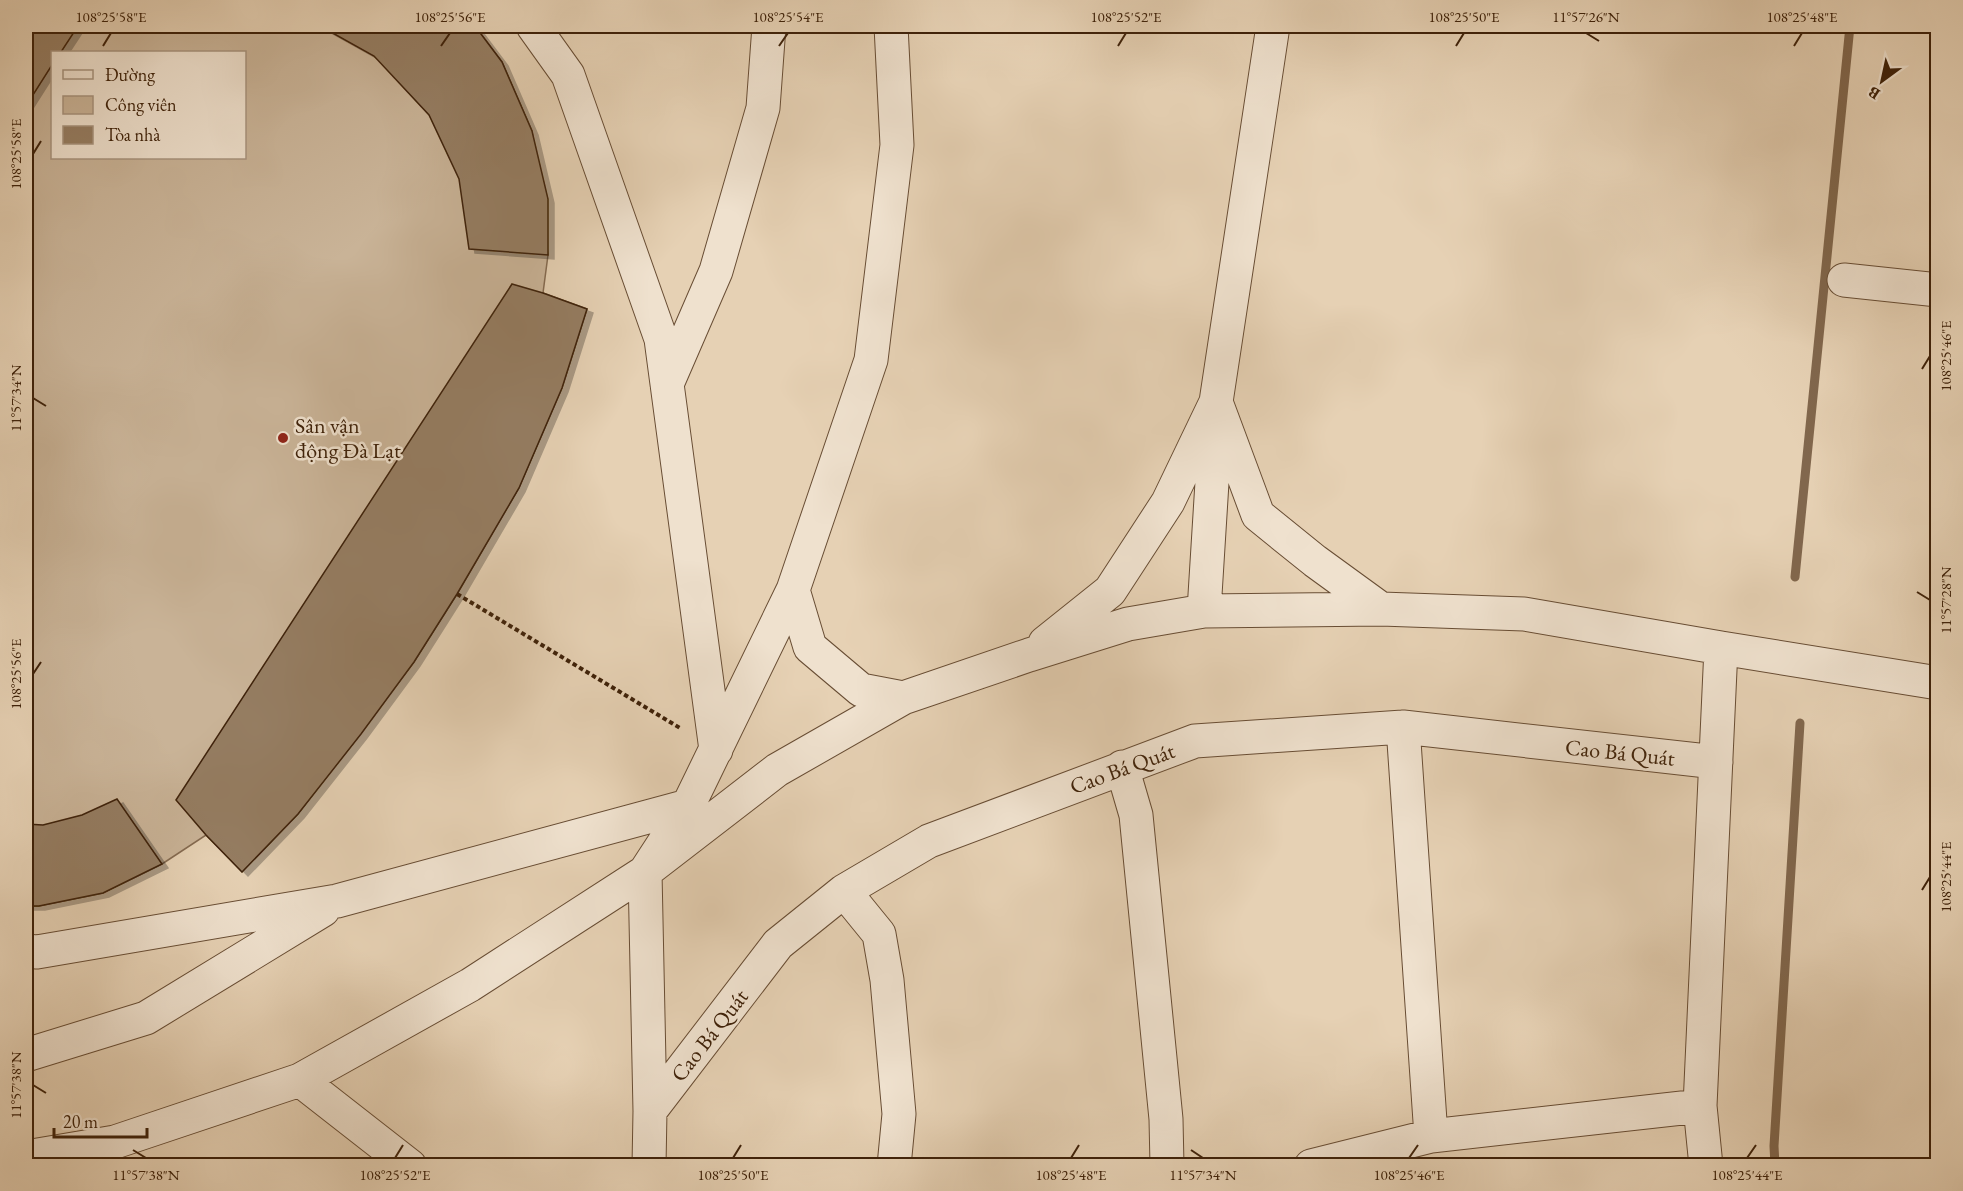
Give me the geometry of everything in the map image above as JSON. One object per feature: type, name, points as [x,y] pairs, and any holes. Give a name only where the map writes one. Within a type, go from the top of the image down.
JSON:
[{"type":"street","points":[[533,26],[568,75],[661,339],[716,750]]},
{"type":"street","points":[[668,384],[716,271],[763,108],[769,26]]},
{"type":"street","points":[[649,1166],[645,872],[688,806],[793,590],[871,360],[897,145],[891,26]]},
{"type":"street","points":[[1204,610],[1216,402],[1273,26]]},
{"type":"street","points":[[1844,280],[1938,290]]},
{"type":"street","points":[[1216,402],[1258,515],[1315,561],[1381,609]]},
{"type":"street","points":[[1029,655],[1110,591],[1168,502],[1216,402]]},
{"type":"street","points":[[793,590],[810,647],[861,690],[903,698]]},
{"type":"street","points":[[26,1157],[117,1154],[300,1080],[470,985],[645,872],[777,770],[903,698],[1128,624],[1204,610],[1381,609],[1524,614],[1938,682]]},
{"type":"street","points":[[1706,1166],[1700,1106],[1721,648]]},
{"type":"street","points":[[1403,727],[1431,1136]]},
{"type":"street","name":"Cao Bá Quát","points":[[650,1111],[778,944],[844,891],[929,841],[1195,741],[1403,727],[1716,762]]},
{"type":"street","points":[[1122,767],[1136,815],[1166,1119],[1167,1166]]},
{"type":"street","points":[[26,951],[37,952],[337,901],[688,806]]},
{"type":"street","points":[[844,891],[879,934],[887,980],[900,1114],[894,1166]]},
{"type":"street","points":[[26,1055],[146,1018],[337,901]]},
{"type":"street","points":[[300,1080],[410,1166]]},
{"type":"street","points":[[1311,1166],[1431,1136],[1700,1106]]},
{"type":"path","points":[[458,594],[716,750]]},
{"type":"green space","name":"Sân vận động Đà Lạt","points":[[26,26],[475,26],[502,62],[532,131],[548,255],[543,293],[587,309],[562,388],[519,488],[414,662],[298,814],[242,872],[206,835],[162,864],[103,893],[39,906],[26,906]]},
{"type":"building","points":[[26,26],[78,26],[62,51],[51,51],[51,67],[26,106]]},
{"type":"building","points":[[320,26],[475,26],[502,62],[532,131],[548,199],[548,255],[469,249],[459,179],[429,115],[374,56]]},
{"type":"building","points":[[512,284],[587,309],[562,388],[519,488],[414,662],[298,814],[242,872],[176,800]]},
{"type":"building","points":[[117,799],[162,864],[103,893],[39,906],[26,906],[26,824],[43,825],[82,815]]},
{"type":"waterway","points":[[1795,577],[1850,26]]},
{"type":"waterway","points":[[1775,1166],[1774,1146],[1800,723]]},
{"type":"place","name":"Sân vận động Đà Lạt","points":[[283,438]]}]
